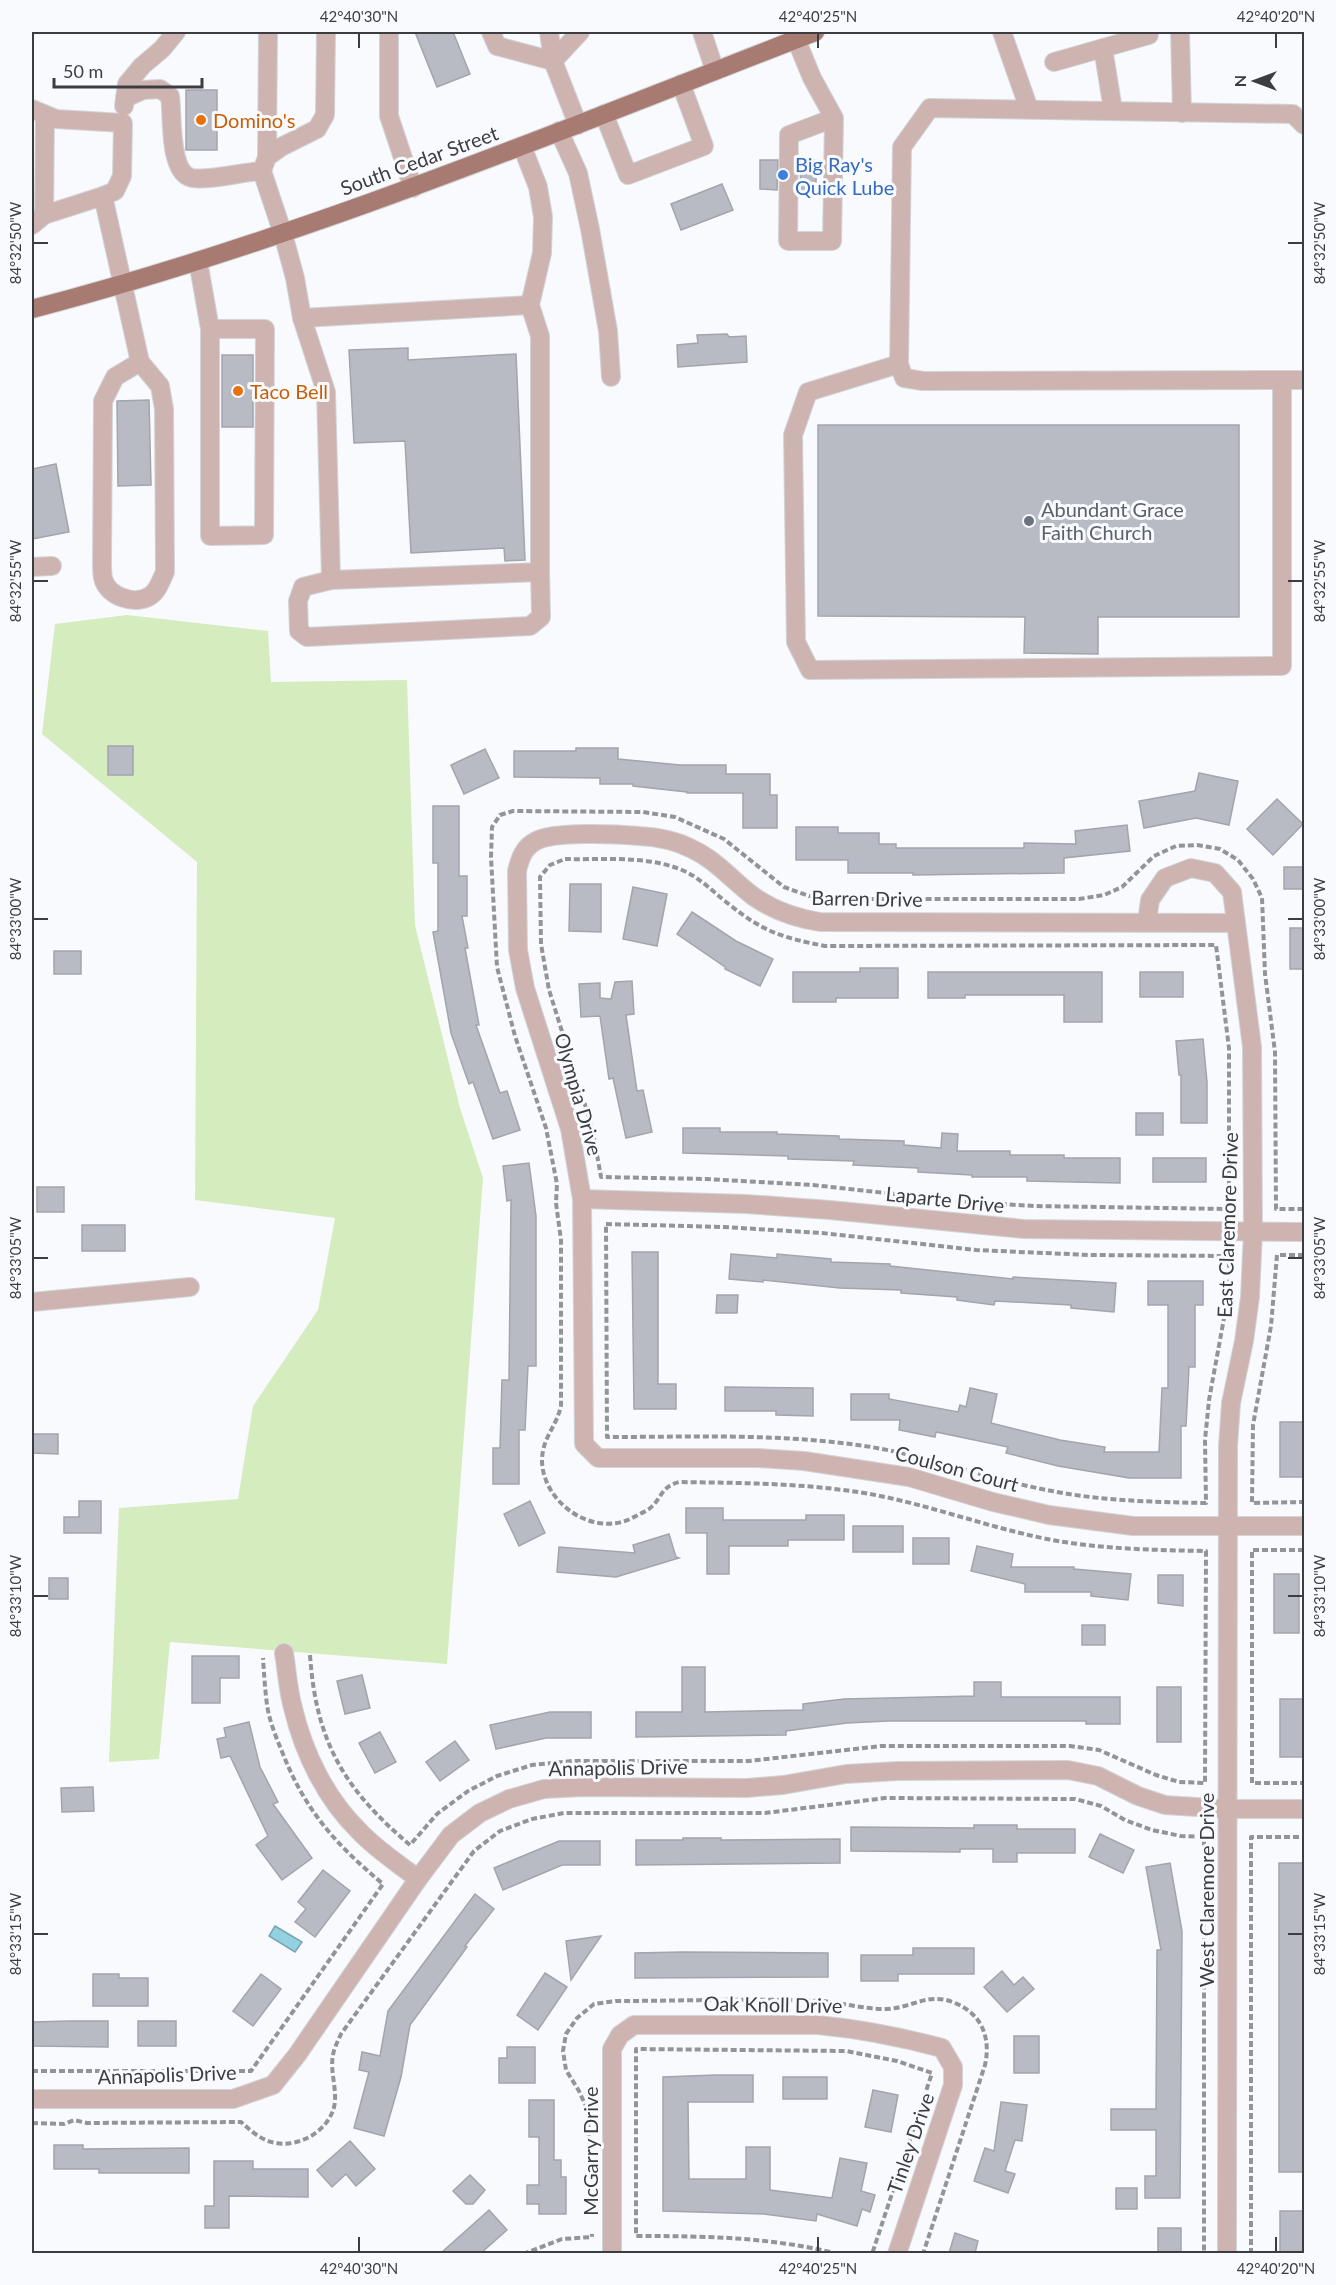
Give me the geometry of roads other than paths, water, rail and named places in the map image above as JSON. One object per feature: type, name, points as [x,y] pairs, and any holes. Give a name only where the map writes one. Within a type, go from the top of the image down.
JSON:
[{"type":"main road","name":"South Cedar Street","points":[[32,309],[124,284],[283,234],[413,188],[815,32]]},
{"type":"street","points":[[123,123],[56,119],[38,112],[38,220],[115,191],[122,176],[123,123],[127,84],[176,32]]},
{"type":"street","points":[[268,32],[264,164],[295,278],[302,318],[326,392],[331,580]]},
{"type":"street","points":[[125,98],[143,90],[160,88],[170,96],[176,158],[181,171],[190,178],[208,178],[264,164],[281,147],[318,129],[325,115],[327,32]]},
{"type":"street","points":[[389,32],[389,116],[413,188]]},
{"type":"street","points":[[491,32],[497,46],[553,61]]},
{"type":"street","points":[[549,32],[553,61],[578,124]]},
{"type":"street","points":[[553,61],[580,32]]},
{"type":"street","points":[[702,32],[716,71]]},
{"type":"street","points":[[1002,32],[1029,110]]},
{"type":"street","points":[[1180,32],[1182,113]]},
{"type":"street","points":[[1054,62],[1149,35]]},
{"type":"street","points":[[796,39],[812,78],[834,118],[832,241],[788,241],[789,135],[834,118]]},
{"type":"street","points":[[1102,48],[1113,110]]},
{"type":"street","points":[[604,114],[628,175],[704,146],[681,84]]},
{"type":"street","points":[[1305,125],[1293,114],[930,108],[902,147],[899,364],[904,378],[923,381],[1305,380]]},
{"type":"street","points":[[559,131],[578,173],[590,229],[608,331],[610,377]]},
{"type":"street","points":[[522,146],[538,187],[543,217],[542,253],[530,305],[540,336],[541,617],[530,626],[307,637],[299,631],[298,601],[303,587],[331,580],[540,572]]},
{"type":"street","points":[[103,196],[140,362],[160,386],[164,409],[165,572],[159,585],[150,596],[140,599],[124,599],[112,592],[103,579],[103,401],[115,377],[140,362]]},
{"type":"street","points":[[198,261],[210,329],[210,536],[264,535],[265,329],[210,329]]},
{"type":"street","points":[[302,318],[530,305]]},
{"type":"street","points":[[899,364],[808,392],[793,435],[796,642],[810,670],[1282,666],[1282,381]]},
{"type":"street","points":[[32,567],[52,566]]},
{"type":"street","name":"Barren Drive","points":[[526,848],[550,836],[640,836],[667,840],[711,858],[753,896],[773,909],[796,918],[820,922],[1235,923]]},
{"type":"street","name":"Olympia Drive","points":[[526,848],[520,858],[517,871],[518,950],[525,987],[570,1129],[582,1199],[584,1444],[598,1458]]},
{"type":"street","name":"East Claremore Drive","points":[[1147,922],[1150,900],[1165,878],[1191,868],[1215,873],[1232,892],[1252,1047],[1253,1232],[1250,1298],[1231,1403],[1228,1446],[1229,1527]]},
{"type":"street","name":"Laparte Drive","points":[[582,1199],[746,1204],[820,1209],[1024,1229],[1305,1232]]},
{"type":"street","points":[[32,1302],[190,1287]]},
{"type":"street","name":"Coulson Court","points":[[598,1458],[758,1458],[804,1461],[909,1477],[993,1502],[1049,1515],[1133,1526],[1305,1526]]},
{"type":"street","name":"West Claremore Drive","points":[[1227,2253],[1229,1527]]},
{"type":"street","points":[[285,1653],[292,1706],[302,1738],[316,1772],[333,1802],[361,1833],[418,1879]]},
{"type":"street","name":"Annapolis Drive","points":[[32,2099],[233,2099],[273,2085],[297,2055],[418,1879],[452,1835],[480,1814],[509,1799],[543,1789],[747,1788],[783,1785],[846,1773],[1068,1770],[1098,1776],[1138,1796],[1165,1805],[1228,1809],[1305,1809]]},
{"type":"street","name":"Oak Knoll Drive","points":[[612,2049],[620,2035],[634,2025],[818,2025],[859,2030],[942,2048]]},
{"type":"street","name":"Tinley Drive","points":[[897,2253],[953,2085],[953,2067],[942,2048]]},
{"type":"street","name":"McGarry Drive","points":[[612,2049],[612,2253]]},
{"type":"water","points":[[275,1926],[302,1942],[295,1952],[269,1936]]},
{"type":"place","name":"Domino's","points":[[201,120]]},
{"type":"place","name":"Big Ray's Quick Lube","points":[[783,175]]},
{"type":"place","name":"Taco Bell","points":[[238,391]]},
{"type":"place","name":"Abundant Grace Faith Church","points":[[1029,521]]}]
